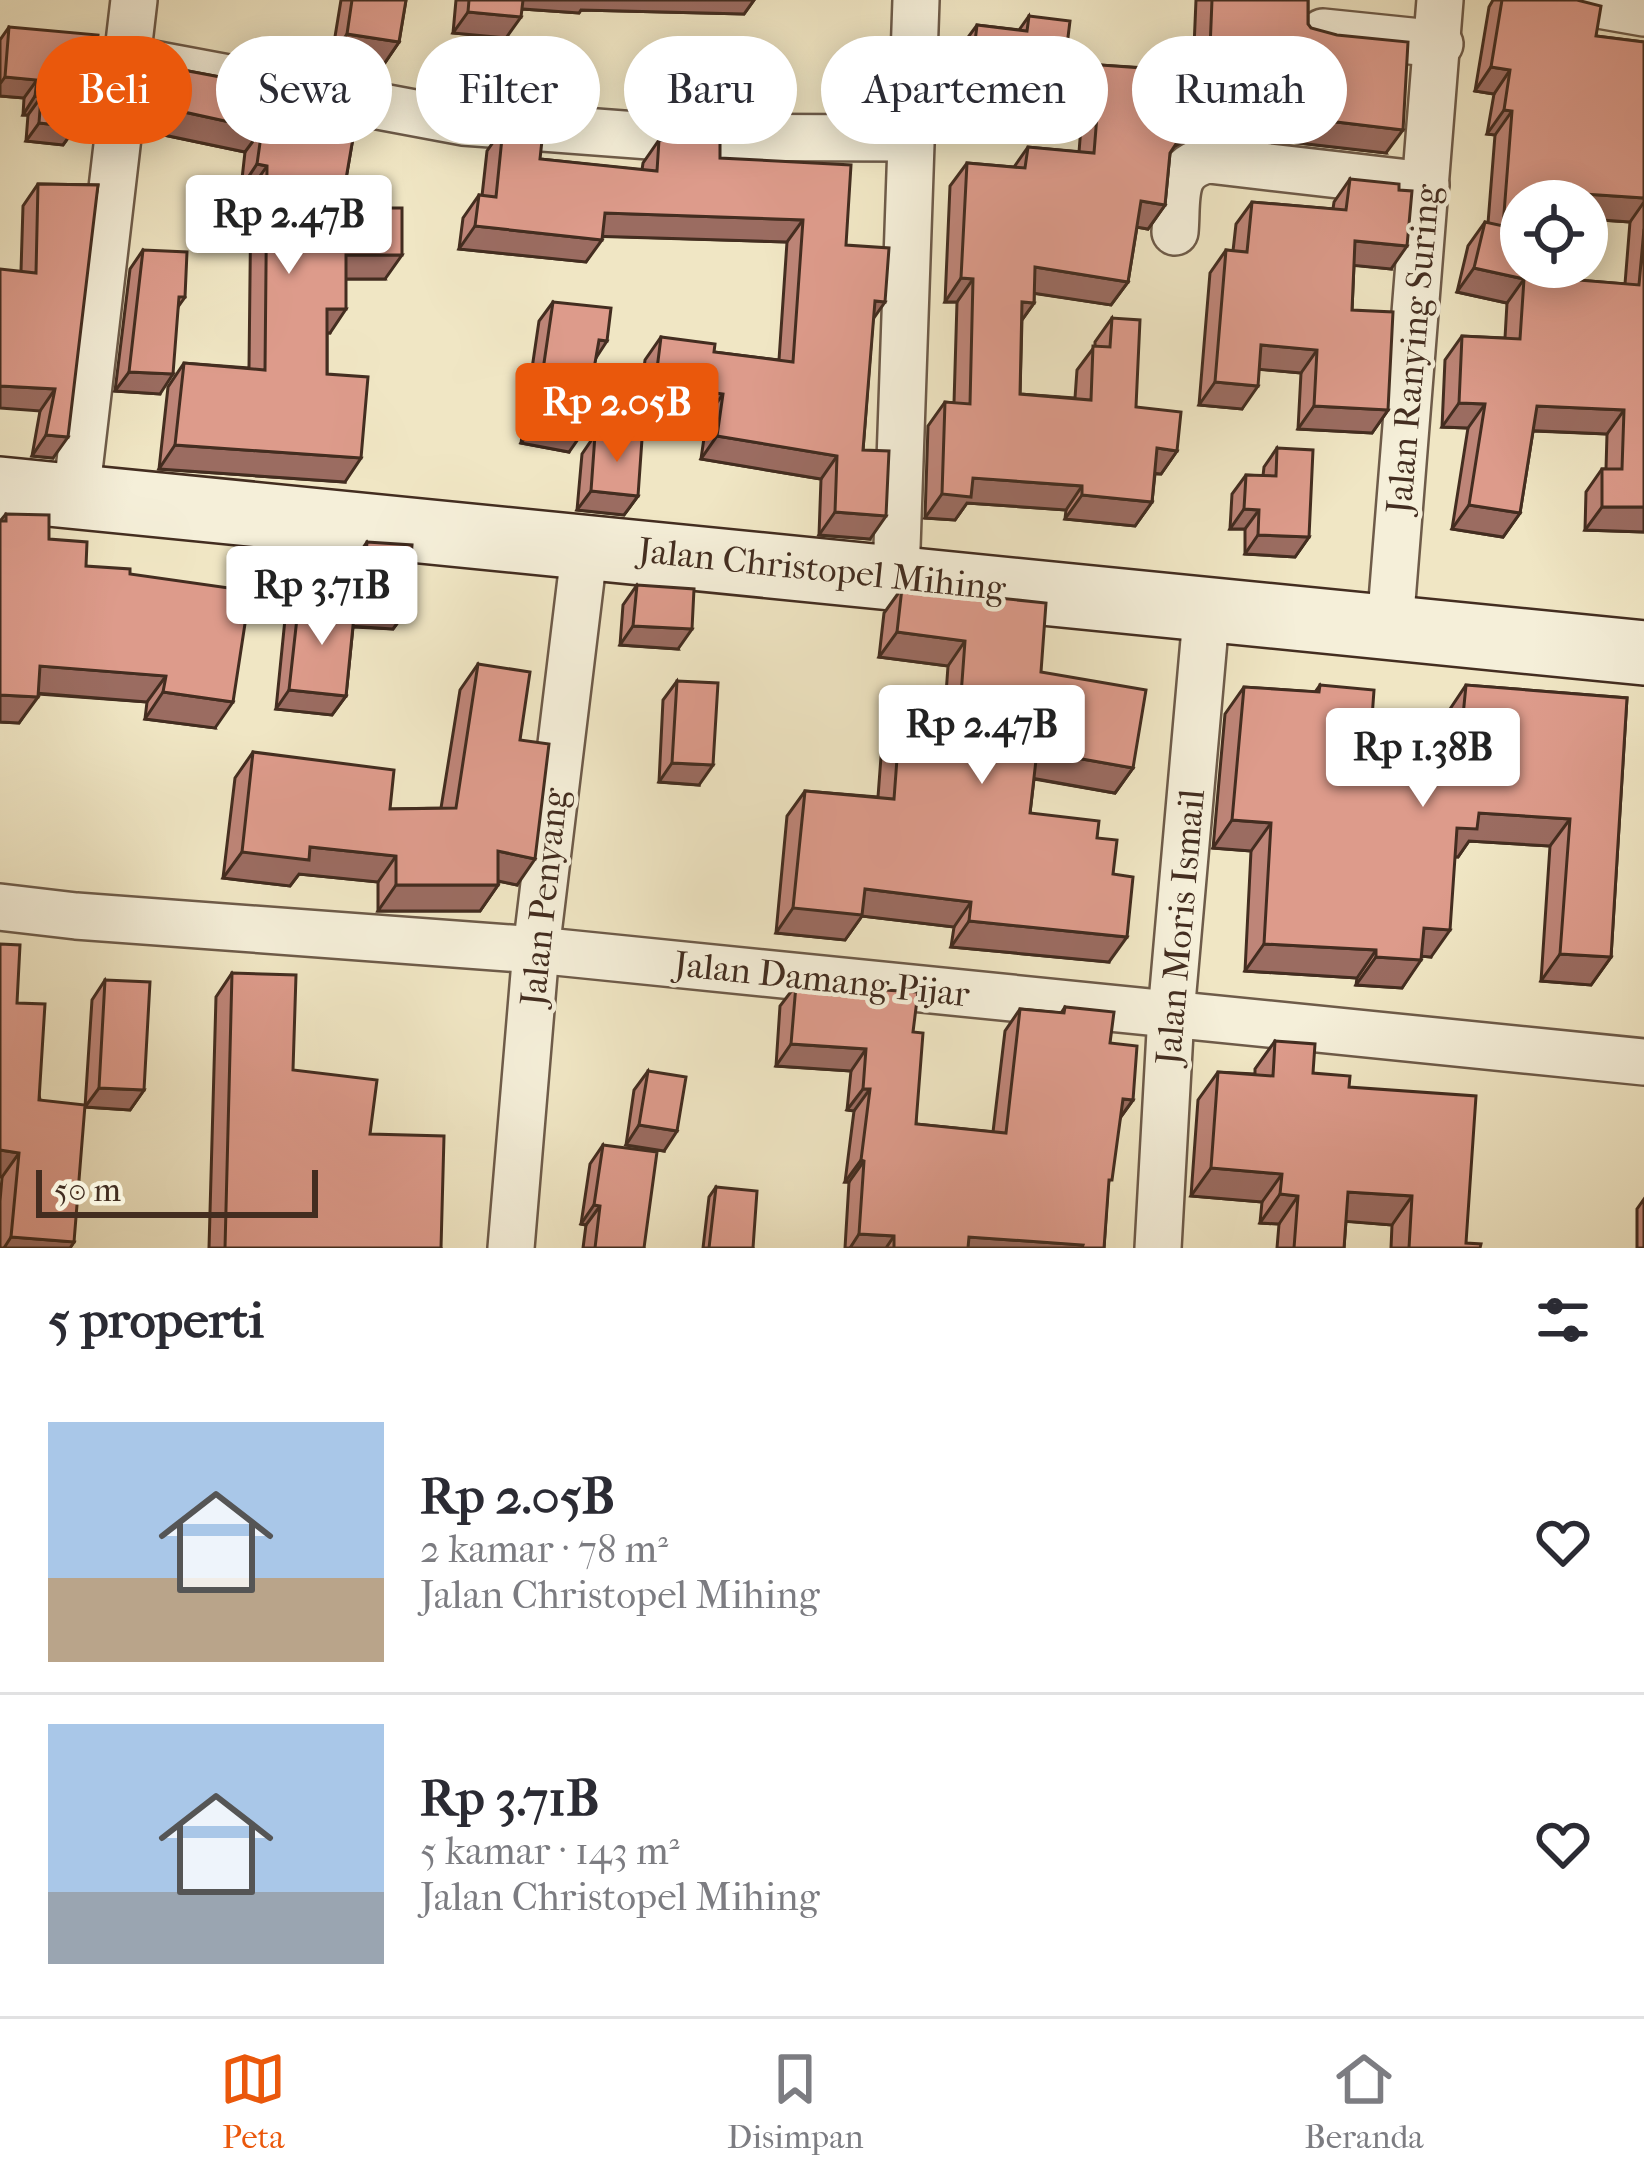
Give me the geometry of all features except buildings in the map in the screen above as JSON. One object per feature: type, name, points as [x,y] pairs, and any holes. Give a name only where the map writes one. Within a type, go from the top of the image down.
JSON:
[{"type":"street","points":[[130,36],[134,0]]},
{"type":"street","points":[[915,36],[916,0]]},
{"type":"street","points":[[1570,0],[1644,13]]},
{"type":"street","points":[[1323,32],[1440,22]]},
{"type":"street","name":"Jalan Ranying Suring","points":[[1390,626],[1440,22]]},
{"type":"street","points":[[192,71],[463,122],[663,136],[821,137]]},
{"type":"street","points":[[76,496],[117,144]]},
{"type":"street","points":[[896,576],[911,144]]},
{"type":"street","points":[[1175,232],[1180,175],[1191,163],[1209,160],[1426,185]]},
{"type":"street","name":"Jalan Christopel Mihing","points":[[0,489],[1644,653]]},
{"type":"street","name":"Jalan Penyang","points":[[511,1248],[536,950],[585,546]]},
{"type":"street","name":"Jalan Moris Ismail","points":[[1158,1248],[1172,1015],[1207,606]]},
{"type":"street","name":"Jalan Damang Pijar","points":[[0,907],[536,950],[1644,1062]]}]
